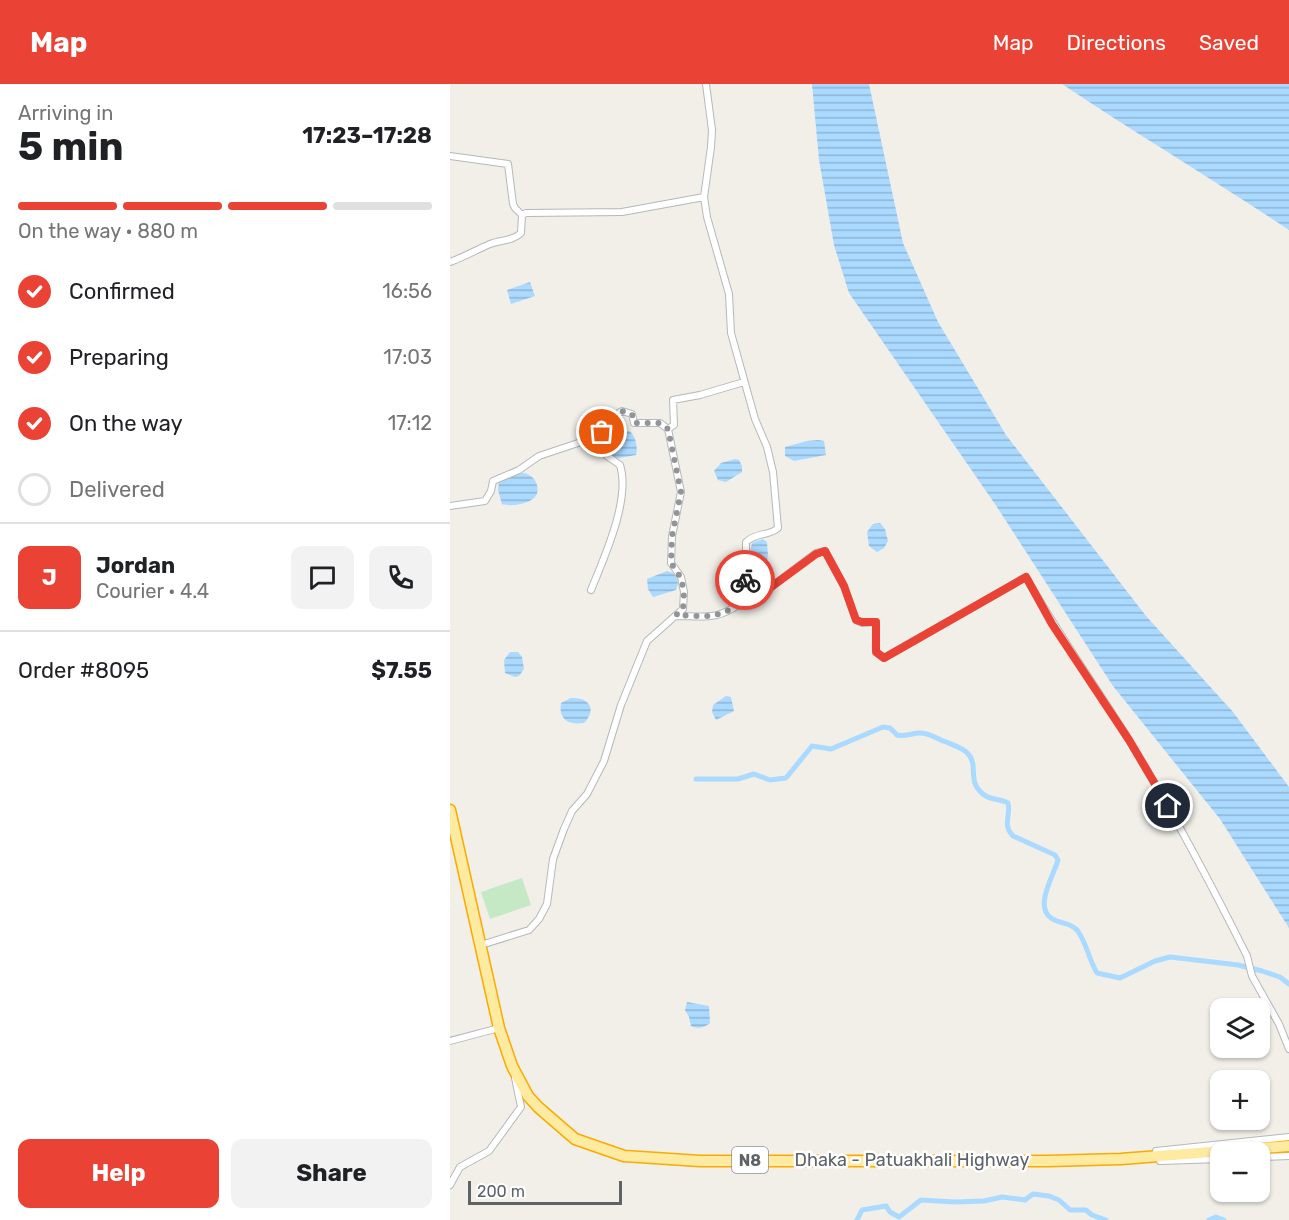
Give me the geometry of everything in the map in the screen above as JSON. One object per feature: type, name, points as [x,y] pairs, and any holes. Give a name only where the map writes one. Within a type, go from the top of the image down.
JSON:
[{"type":"highway","name":"Dhaka - Patuakhali Highway","points":[[450,810],[499,1028],[512,1066],[528,1096],[550,1119],[575,1138],[624,1156],[700,1161],[1121,1159],[1289,1146]]},
{"type":"street","points":[[676,615],[702,618],[729,612],[741,603],[746,576],[746,542],[751,537],[772,533],[778,528],[773,472],[730,333],[729,294],[707,217],[704,197],[712,139],[706,84]]},
{"type":"street","points":[[450,156],[508,164],[513,204],[522,215],[521,233],[517,237],[489,244],[481,250],[450,262]]},
{"type":"street","points":[[522,215],[526,213],[622,212],[704,197]]},
{"type":"street","points":[[668,429],[674,425],[673,400],[744,382]]},
{"type":"street","points":[[450,506],[485,501],[492,491],[492,481],[519,470],[539,456],[599,436],[602,432],[609,430],[615,415],[622,411],[632,414],[634,423],[660,423],[668,429],[681,492],[672,536],[671,563],[681,578],[684,592],[683,609],[647,641],[621,705],[604,761],[587,794],[572,811],[564,829],[553,859],[547,904],[539,919],[529,930],[481,945]]},
{"type":"street","points":[[591,590],[613,531],[623,491],[620,465],[607,456],[602,432]]},
{"type":"street","points":[[746,576],[757,570],[767,590],[816,554],[825,551],[844,586],[856,620],[876,622],[876,652],[884,658],[1026,577],[1052,624],[1129,740],[1180,826],[1247,956],[1252,976],[1279,1024],[1289,1049]]},
{"type":"street","points":[[450,1041],[499,1028]]},
{"type":"street","points":[[450,1185],[460,1167],[489,1150],[521,1107],[512,1066]]},
{"type":"street","points":[[1121,1159],[1140,1153],[1289,1137]]},
{"type":"street","points":[[1270,1157],[1289,1156]]},
{"type":"street","points":[[1121,1159],[1140,1162],[1210,1159]]},
{"type":"green space","points":[[522,878],[531,905],[490,919],[481,892]]},
{"type":"water","points":[[812,84],[869,84],[903,243],[938,322],[1006,435],[1146,616],[1233,712],[1289,787],[1289,928],[1220,819],[1113,686],[995,504],[849,293],[834,245],[819,160]]},
{"type":"water","points":[[1062,84],[1289,84],[1289,230],[1119,121]]},
{"type":"water","points":[[530,282],[535,296],[511,304],[507,290]]},
{"type":"water","points":[[629,431],[636,442],[636,455],[610,458],[607,435]]},
{"type":"water","points":[[818,440],[824,441],[826,455],[794,461],[785,456],[785,447]]},
{"type":"water","points":[[739,460],[742,472],[726,482],[718,480],[714,471],[721,463]]},
{"type":"water","points":[[522,473],[530,476],[536,482],[537,494],[531,500],[523,503],[502,504],[498,490],[499,481]]},
{"type":"water","points":[[880,523],[885,529],[888,541],[884,548],[877,552],[869,546],[867,532],[873,524]]},
{"type":"water","points":[[763,539],[767,542],[768,556],[767,561],[760,565],[754,563],[750,552],[752,543]]},
{"type":"water","points":[[667,571],[677,578],[676,590],[653,597],[648,589],[647,579]]},
{"type":"water","points":[[510,652],[518,652],[522,657],[524,669],[519,676],[515,677],[505,673],[504,660]]},
{"type":"water","points":[[726,696],[731,697],[734,711],[716,720],[712,712],[713,705]]},
{"type":"water","points":[[571,698],[582,699],[589,704],[590,713],[584,723],[569,722],[561,714],[561,703]]},
{"type":"water","points":[[687,1002],[709,1006],[710,1023],[701,1028],[691,1026],[685,1010]]},
{"type":"waterway","points":[[696,779],[738,779],[754,774],[770,780],[786,778],[812,746],[831,749],[883,727],[890,728],[897,735],[920,733],[930,735],[967,752],[972,760],[974,781],[979,791],[989,798],[1008,803],[1007,824],[1013,836],[1055,855],[1058,860],[1045,898],[1046,913],[1054,920],[1077,930],[1097,973],[1120,978],[1155,961],[1170,957],[1238,965],[1280,977],[1289,984]]},
{"type":"waterway","points":[[857,1220],[862,1210],[886,1206],[890,1212],[899,1217],[921,1200],[984,1201],[1002,1197],[1025,1200],[1033,1194],[1049,1196],[1059,1200],[1070,1210],[1086,1210],[1106,1220]]},
{"type":"waterway","points":[[1209,1220],[1216,1217],[1224,1220]]},
{"type":"way so far","points":[[602,432],[609,430],[615,415],[622,411],[632,414],[634,423],[660,423],[668,429],[681,492],[672,536],[671,563],[681,578],[684,592],[683,609],[676,615],[702,618],[729,612],[741,603],[745,580]]},
{"type":"route","points":[[745,580],[746,576],[757,570],[767,590],[816,554],[825,551],[844,586],[856,620],[876,622],[874,645],[876,652],[884,658],[1026,577],[1052,624],[1129,740],[1168,806]]}]
